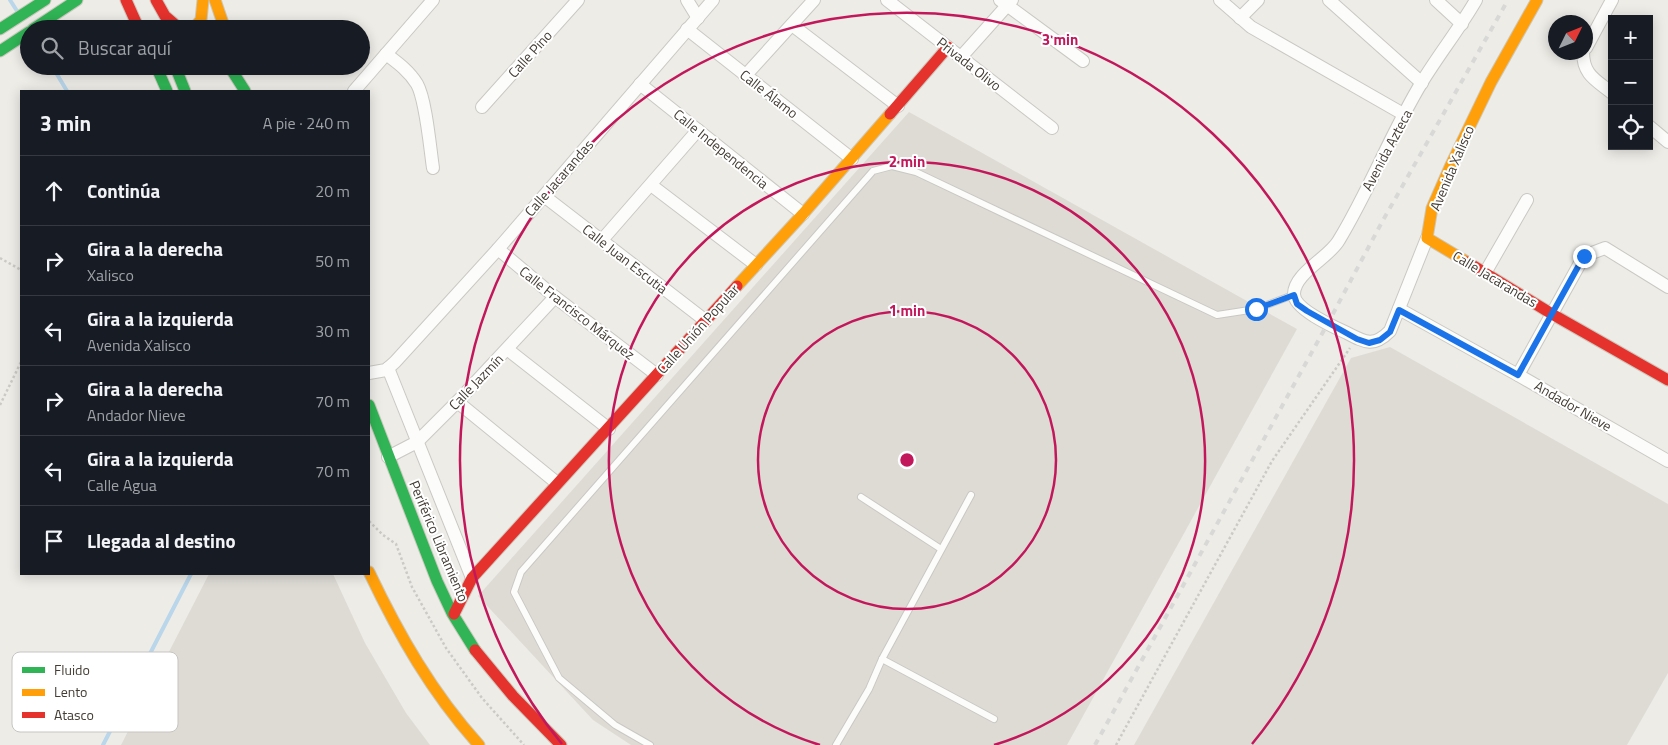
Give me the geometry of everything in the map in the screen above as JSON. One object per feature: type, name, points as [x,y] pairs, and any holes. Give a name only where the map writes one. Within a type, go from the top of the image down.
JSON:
[{"type":"main road","points":[[4,26],[45,0]]},
{"type":"main road","points":[[47,20],[77,0]]},
{"type":"main road","points":[[126,0],[135,20]]},
{"type":"main road","points":[[150,0],[158,20]]},
{"type":"main road","points":[[156,0],[165,16],[170,20]]},
{"type":"main road","points":[[201,20],[203,0]]},
{"type":"main road","points":[[214,0],[222,20]]},
{"type":"main road","name":"Avenida Xalisco","points":[[1427,238],[1432,208],[1450,167],[1491,82],[1537,0]]},
{"type":"main road","points":[[0,51],[20,37]]},
{"type":"main road","name":"Calle Unión Popular","points":[[454,614],[472,578],[803,214],[948,47]]},
{"type":"main road","points":[[160,75],[167,90]]},
{"type":"main road","points":[[179,75],[185,90]]},
{"type":"main road","points":[[190,75],[193,90]]},
{"type":"main road","points":[[235,75],[246,90]]},
{"type":"main road","points":[[242,75],[247,90]]},
{"type":"main road","name":"Calle Jacarandas","points":[[1427,238],[1552,314],[1668,380]]},
{"type":"main road","name":"Periférico Libramiento","points":[[370,408],[430,564],[454,614],[470,642],[495,677],[526,712],[561,745]]},
{"type":"main road","points":[[370,574],[416,666],[446,707],[479,745]]},
{"type":"street","points":[[370,72],[433,0]]},
{"type":"street","name":"Calle Pino","points":[[482,107],[578,0]]},
{"type":"street","points":[[687,0],[698,18]]},
{"type":"street","name":"Calle Jacarandas","points":[[388,368],[498,249],[713,0]]},
{"type":"street","points":[[745,76],[814,0]]},
{"type":"street","name":"Privada Olivo","points":[[887,0],[1052,128]]},
{"type":"street","points":[[1220,0],[1251,27],[1405,115]]},
{"type":"street","points":[[1240,18],[1258,0]]},
{"type":"street","points":[[1329,0],[1422,83]]},
{"type":"street","points":[[1436,0],[1462,24]]},
{"type":"street","name":"Avenida Azteca","points":[[1294,295],[1296,284],[1338,242],[1422,83],[1476,0]]},
{"type":"street","points":[[1593,35],[1612,0]]},
{"type":"street","points":[[961,57],[1006,2],[1083,62]]},
{"type":"street","points":[[792,24],[898,106]]},
{"type":"street","name":"Calle Álamo","points":[[687,29],[852,159]]},
{"type":"street","points":[[386,54],[405,68],[418,85],[423,104],[433,168]]},
{"type":"street","points":[[1583,60],[1587,72],[1608,90]]},
{"type":"street","points":[[355,90],[368,75]]},
{"type":"street","name":"Calle Independencia","points":[[640,84],[803,214]]},
{"type":"street","points":[[1653,129],[1668,142]]},
{"type":"street","points":[[602,240],[698,130]]},
{"type":"street","points":[[651,185],[756,265]]},
{"type":"street","name":"Calle Juan Escutia","points":[[544,196],[706,321]]},
{"type":"street","points":[[1485,273],[1527,200]]},
{"type":"street","name":"Avenida Xalisco","points":[[1357,339],[1369,343],[1380,340],[1390,332],[1427,238]]},
{"type":"street","points":[[1518,375],[1584,256],[1605,248],[1668,287]]},
{"type":"street","name":"Calle Francisco Márquez","points":[[498,249],[555,297],[657,375]]},
{"type":"street","points":[[1294,295],[1297,304],[1307,311],[1357,339]]},
{"type":"street","name":"Calle Jazmín","points":[[388,458],[417,442],[555,297]]},
{"type":"street","name":"Andador Nieve","points":[[1399,310],[1518,375],[1668,461]]},
{"type":"street","points":[[507,349],[608,429]]},
{"type":"street","points":[[370,372],[386,370],[388,368],[472,578]]},
{"type":"street","points":[[458,401],[557,483]]},
{"type":"lane","points":[[650,745],[615,724],[559,678],[514,592],[521,572],[873,171],[892,166],[916,172],[1217,315],[1256,309],[1294,295]]},
{"type":"lane","points":[[836,745],[869,689],[882,659],[971,495]]},
{"type":"lane","points":[[861,497],[941,548]]},
{"type":"lane","points":[[882,659],[994,719]]},
{"type":"path","points":[[0,258],[20,269]]},
{"type":"path","points":[[1116,745],[1272,461],[1357,339]]},
{"type":"path","points":[[0,405],[20,364]]},
{"type":"shaded area","points":[[909,112],[1297,329],[1067,745],[631,745],[593,720],[478,596]]},
{"type":"shaded area","points":[[1390,347],[1668,504],[1668,673],[1627,745],[1134,745],[1351,358]]},
{"type":"shaded area","points":[[208,575],[333,575],[365,643],[406,713],[430,745],[121,745],[128,732],[178,732],[178,652],[169,652]]},
{"type":"waterway","points":[[10,0],[17,11]]},
{"type":"waterway","points":[[57,75],[66,90]]},
{"type":"waterway","points":[[151,652],[190,575]]},
{"type":"waterway","points":[[103,745],[110,732]]},
{"type":"railway","points":[[1095,745],[1382,222],[1508,0]]},
{"type":"traffic: fast","points":[[0,29],[45,0]]},
{"type":"traffic: fast","points":[[47,20],[77,0]]},
{"type":"traffic: fast","points":[[0,51],[20,38]]},
{"type":"traffic: fast","points":[[160,75],[167,90]]},
{"type":"traffic: fast","points":[[179,75],[185,90]]},
{"type":"traffic: fast","points":[[235,75],[244,90]]},
{"type":"traffic: fast","points":[[370,408],[437,581],[452,613],[475,650]]},
{"type":"traffic: slow","points":[[201,20],[203,0]]},
{"type":"traffic: slow","points":[[215,0],[222,20]]},
{"type":"traffic: slow","points":[[1467,262],[1427,238],[1432,208],[1491,82],[1537,0]]},
{"type":"traffic: slow","points":[[737,286],[890,114]]},
{"type":"traffic: slow","points":[[370,574],[392,618],[431,684],[479,745]]},
{"type":"traffic: jam","points":[[126,0],[135,20]]},
{"type":"traffic: jam","points":[[156,0],[165,16],[170,20]]},
{"type":"traffic: jam","points":[[890,114],[948,47]]},
{"type":"traffic: jam","points":[[1467,262],[1552,314],[1668,380]]},
{"type":"traffic: jam","points":[[454,614],[472,578],[737,286]]},
{"type":"traffic: jam","points":[[475,650],[513,696],[561,745]]},
{"type":"route","points":[[1256,309],[1294,295],[1297,304],[1307,311],[1357,339],[1369,343],[1380,340],[1390,332],[1399,310],[1518,375],[1584,256]]}]
